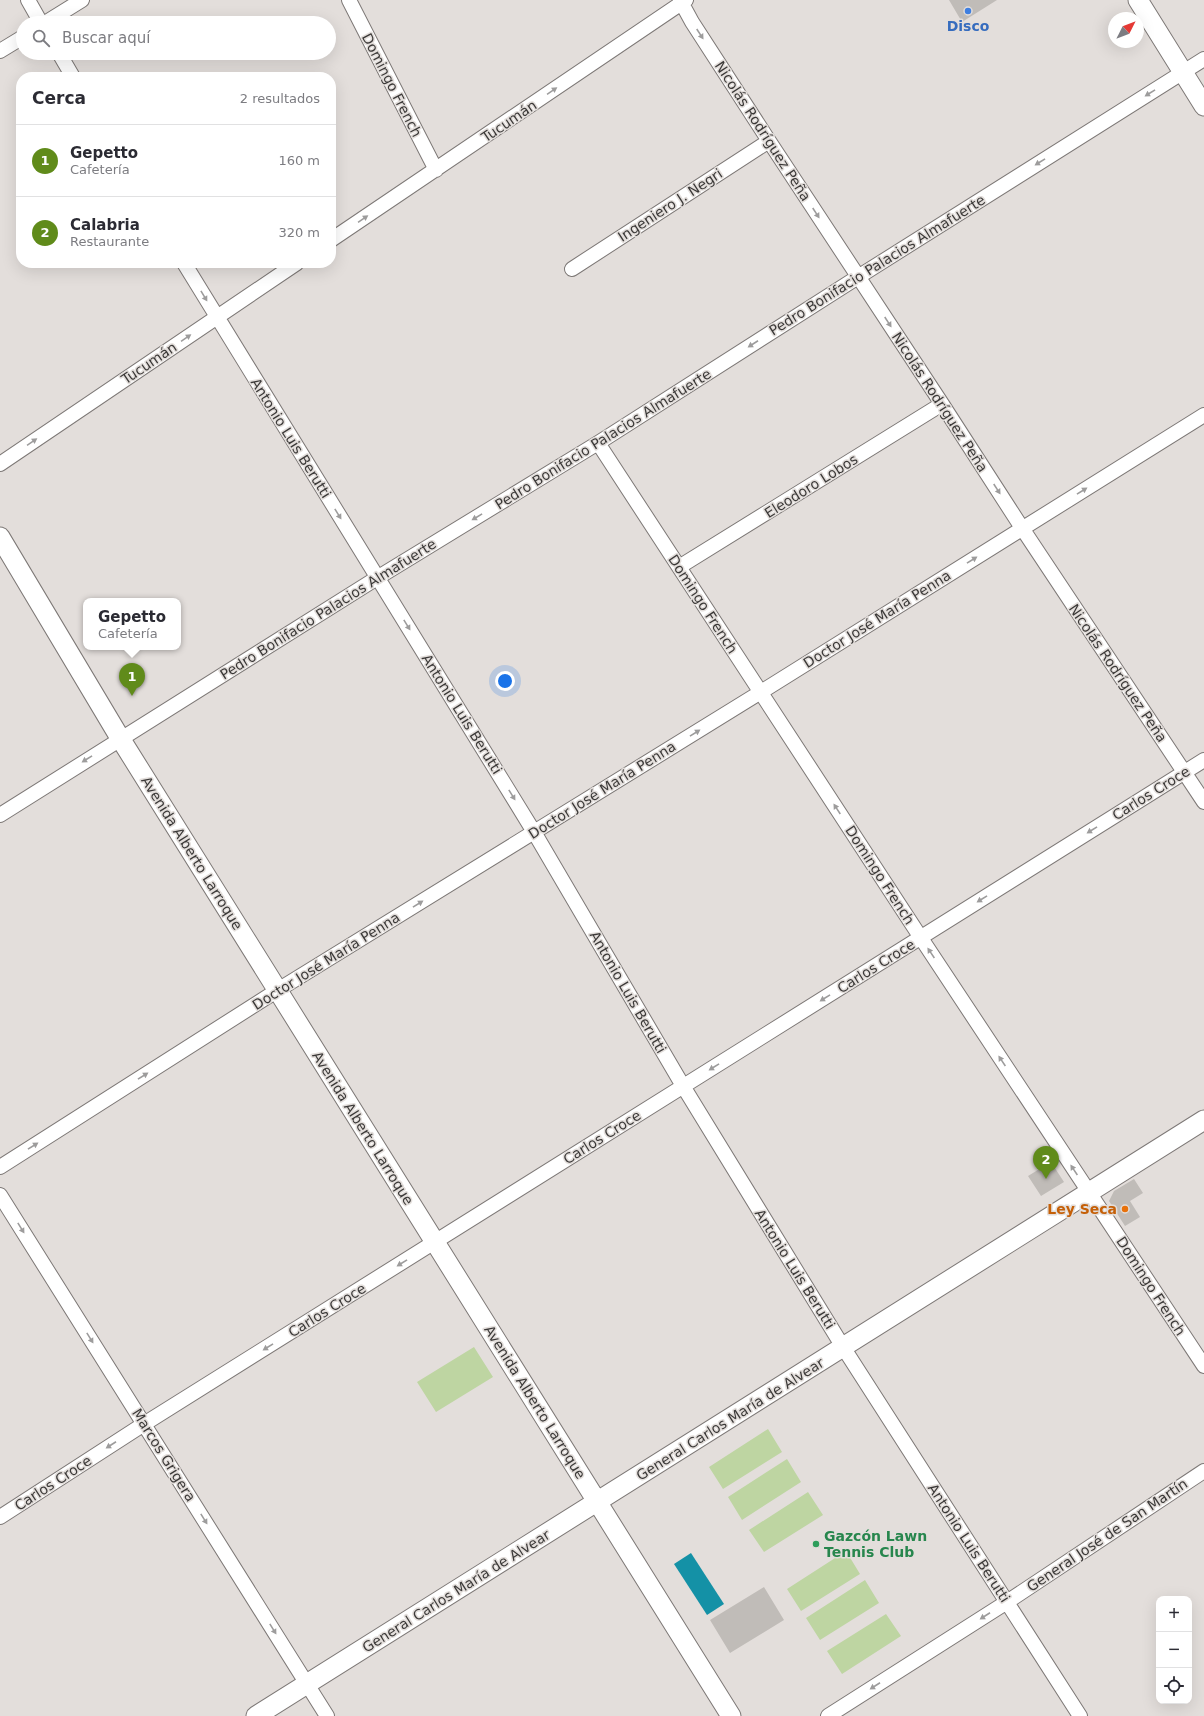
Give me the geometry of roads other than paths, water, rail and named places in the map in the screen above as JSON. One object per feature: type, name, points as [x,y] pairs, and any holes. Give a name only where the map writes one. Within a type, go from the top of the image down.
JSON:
[{"type":"main road","points":[[1138,0],[1204,106]]},
{"type":"main road","name":"Avenida Alberto Larroque","points":[[0,537],[120,738],[731,1716]]},
{"type":"main road","name":"General Carlos María de Alvear","points":[[256,1716],[598,1503],[1204,1120]]},
{"type":"street","points":[[28,0],[37,16]]},
{"type":"street","points":[[56,16],[82,0]]},
{"type":"street","name":"Domingo French","points":[[349,0],[436,170]]},
{"type":"street","name":"Tucumán","points":[[336,237],[683,1]]},
{"type":"street","name":"Nicolás Rodríguez Peña","points":[[683,1],[692,22],[769,141],[1022,528],[1204,802]]},
{"type":"street","points":[[0,51],[16,41]]},
{"type":"street","name":"Pedro Bonifacio Palacios Almafuerte","points":[[0,815],[120,738],[377,578],[598,443],[1204,59]]},
{"type":"street","points":[[63,60],[70,72]]},
{"type":"street","name":"Ingeniero J. Negri","points":[[572,269],[769,141]]},
{"type":"street","name":"Antonio Luis Berutti","points":[[187,268],[534,832],[683,1086],[843,1347],[1080,1716]]},
{"type":"street","name":"Tucumán","points":[[0,464],[290,268]]},
{"type":"street","name":"Eleodoro Lobos","points":[[679,567],[942,404]]},
{"type":"street","name":"Doctor José María Penna","points":[[0,1167],[278,990],[761,692],[1204,415]]},
{"type":"street","name":"Domingo French","points":[[598,443],[921,938],[1204,1366]]},
{"type":"street","name":"Carlos Croce","points":[[0,1517],[144,1424],[1204,760]]},
{"type":"street","name":"Marcos Grigera","points":[[0,1195],[327,1716]]},
{"type":"street","name":"General José de San Martín","points":[[828,1716],[1007,1602],[1204,1471]]},
{"type":"water","points":[[691,1553],[724,1604],[707,1615],[674,1564]]},
{"type":"place","name":"Disco","points":[[968,11]]},
{"type":"place","name":"Gepetto","points":[[132,696]]},
{"type":"place","name":"Calabria","points":[[1046,1179]]},
{"type":"place","name":"Ley Seca","points":[[1125,1209]]},
{"type":"place","name":"Gazcón Lawn Tennis Club","points":[[816,1544]]}]
